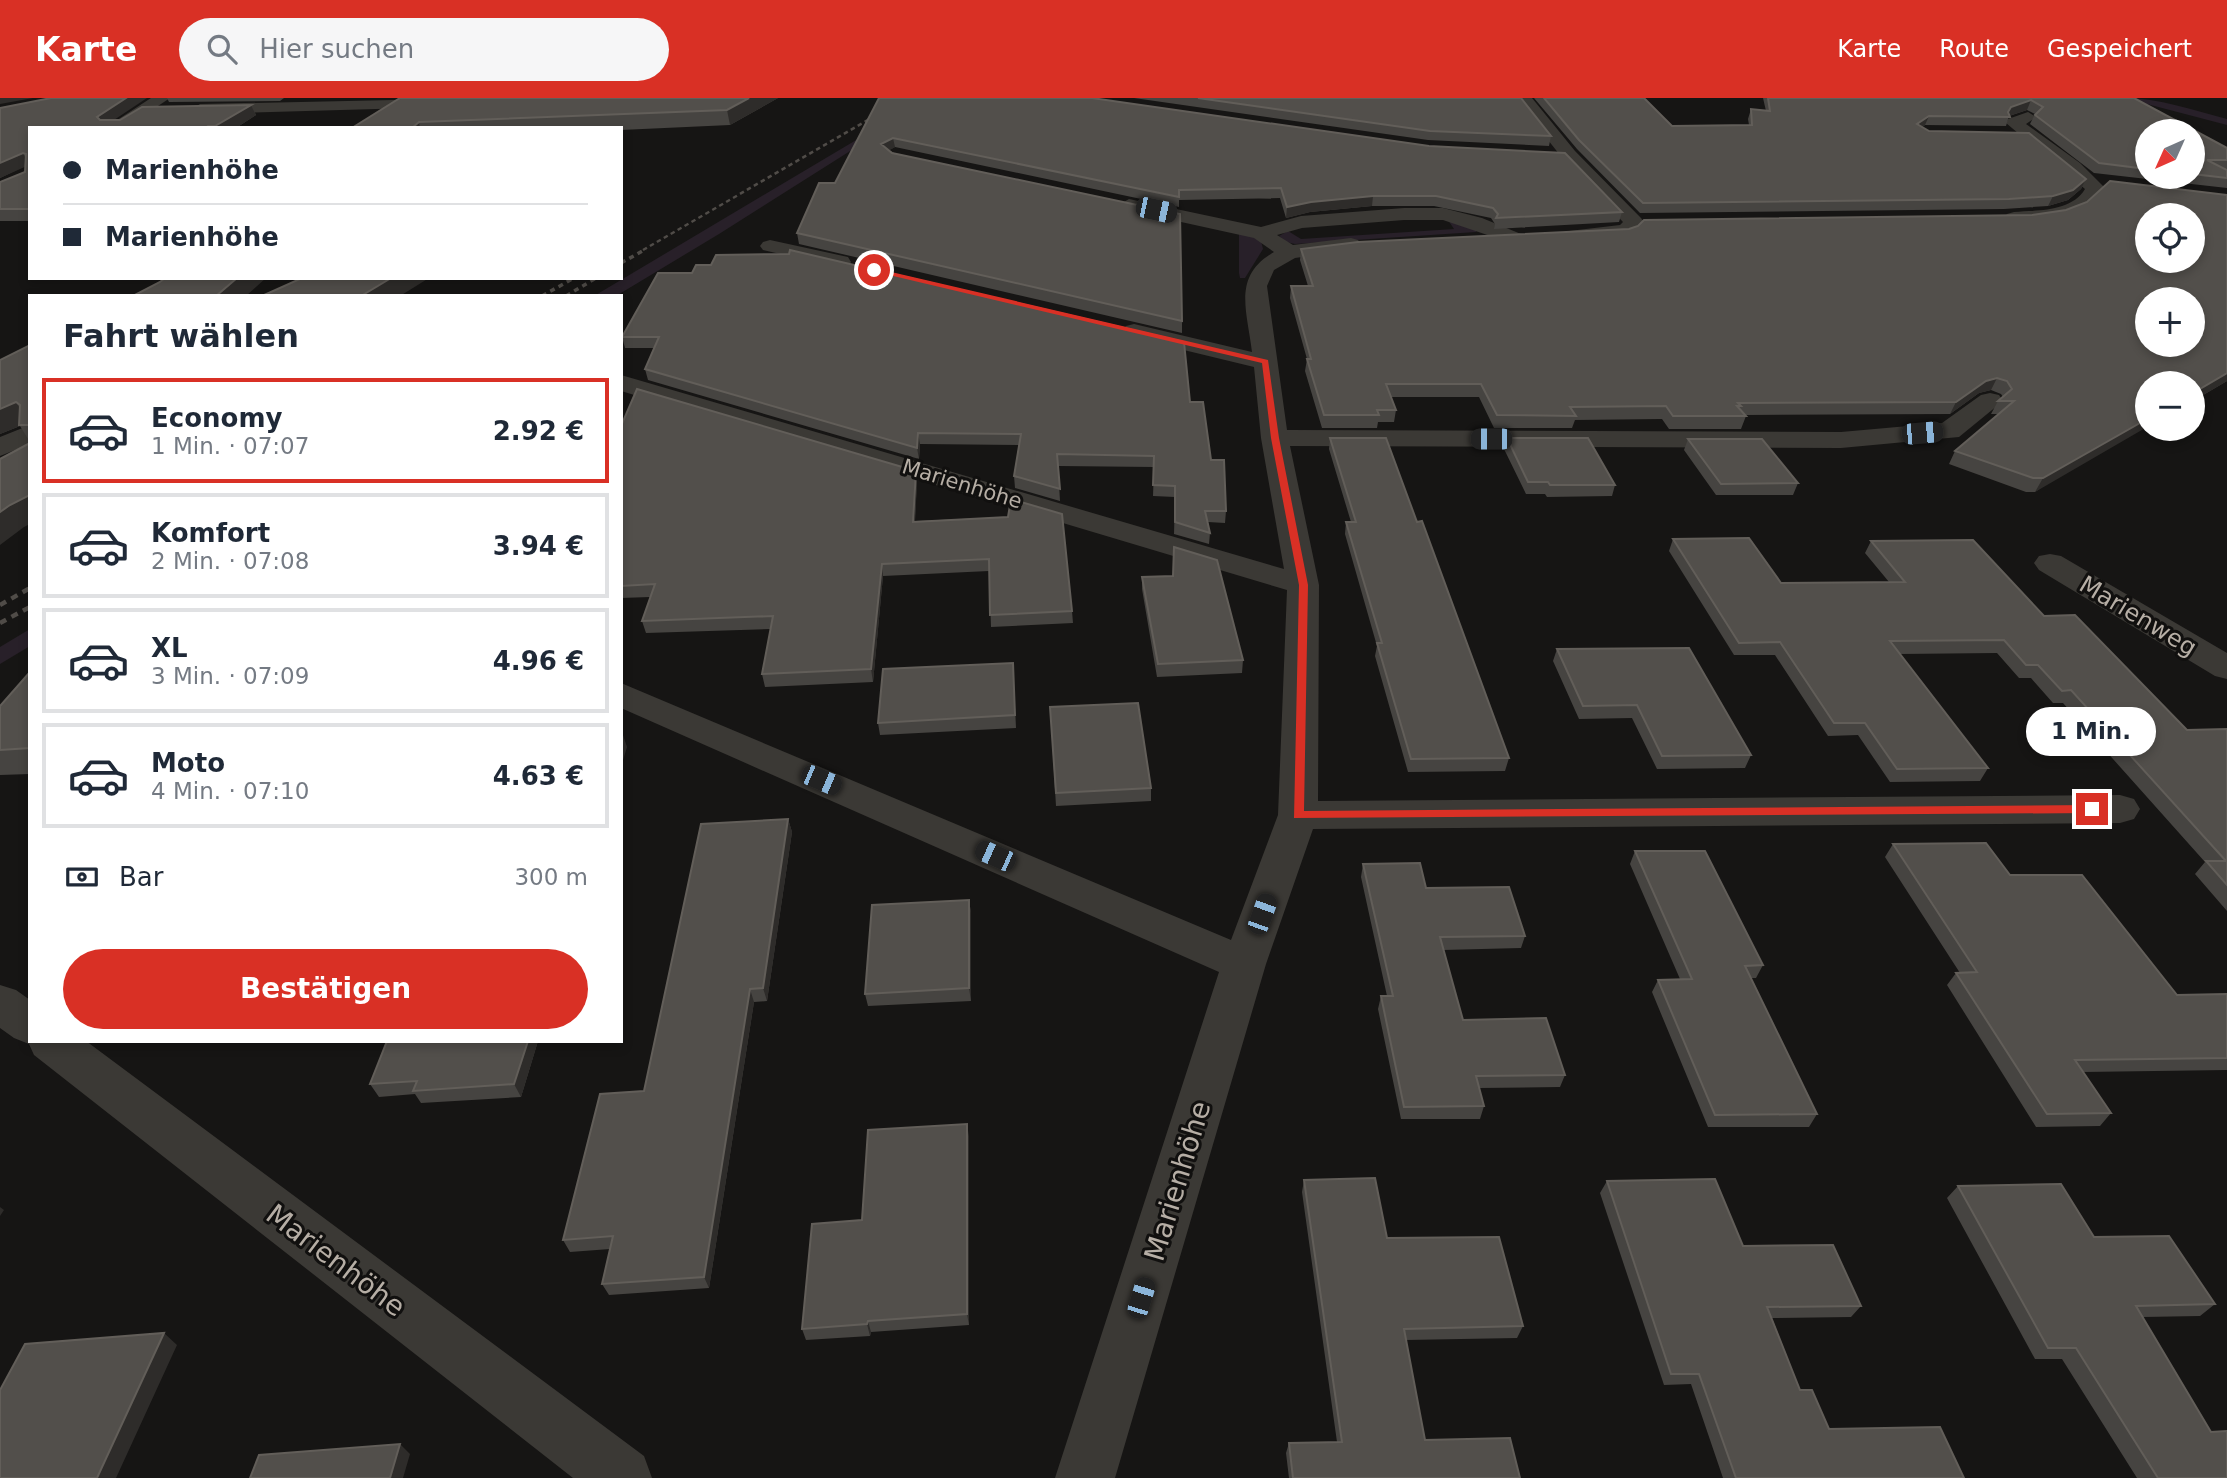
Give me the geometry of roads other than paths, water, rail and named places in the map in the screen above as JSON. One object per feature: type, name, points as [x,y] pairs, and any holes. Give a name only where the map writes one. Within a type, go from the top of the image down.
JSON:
[{"type":"street","points":[[1111,201],[1261,233],[1289,252],[1356,244],[1626,231],[1641,222],[1557,155],[1522,98]]},
{"type":"street","points":[[117,126],[145,110],[173,106],[428,101],[453,104]]},
{"type":"street","points":[[1990,219],[2053,215],[2082,204],[2093,194],[2095,188],[2029,126],[2003,134]]},
{"type":"street","points":[[2090,181],[2112,182]]},
{"type":"street","points":[[1261,233],[1301,222],[1404,214],[1443,214],[1475,222],[1514,238]]},
{"type":"street","points":[[770,246],[864,267]]},
{"type":"street","name":"Marienhöhe","points":[[1085,1478],[1244,964],[1298,815],[1303,585],[1275,438],[1256,286],[1265,266],[1289,252]]},
{"type":"street","points":[[1118,327],[1265,362]]},
{"type":"street","name":"Marienhöhe","points":[[623,384],[1303,585]]},
{"type":"street","points":[[1275,438],[1841,440],[1949,431],[1990,401]]},
{"type":"street","points":[[0,449],[28,434]]},
{"type":"street","name":"Marienweg","points":[[2050,564],[2227,668]]},
{"type":"street","points":[[623,695],[1244,964]]},
{"type":"street","points":[[1298,815],[2120,809]]},
{"type":"street","points":[[0,1003],[28,1024]]},
{"type":"street","name":"Marienhöhe","points":[[54,1043],[622,1478]]},
{"type":"railway","points":[[643,250],[906,98]]},
{"type":"railway","points":[[623,262],[646,249]]},
{"type":"railway","points":[[546,294],[570,280]]},
{"type":"railway","points":[[569,294],[593,280]]},
{"type":"railway","points":[[0,605],[28,589]]},
{"type":"railway","points":[[0,623],[28,608]]}]
